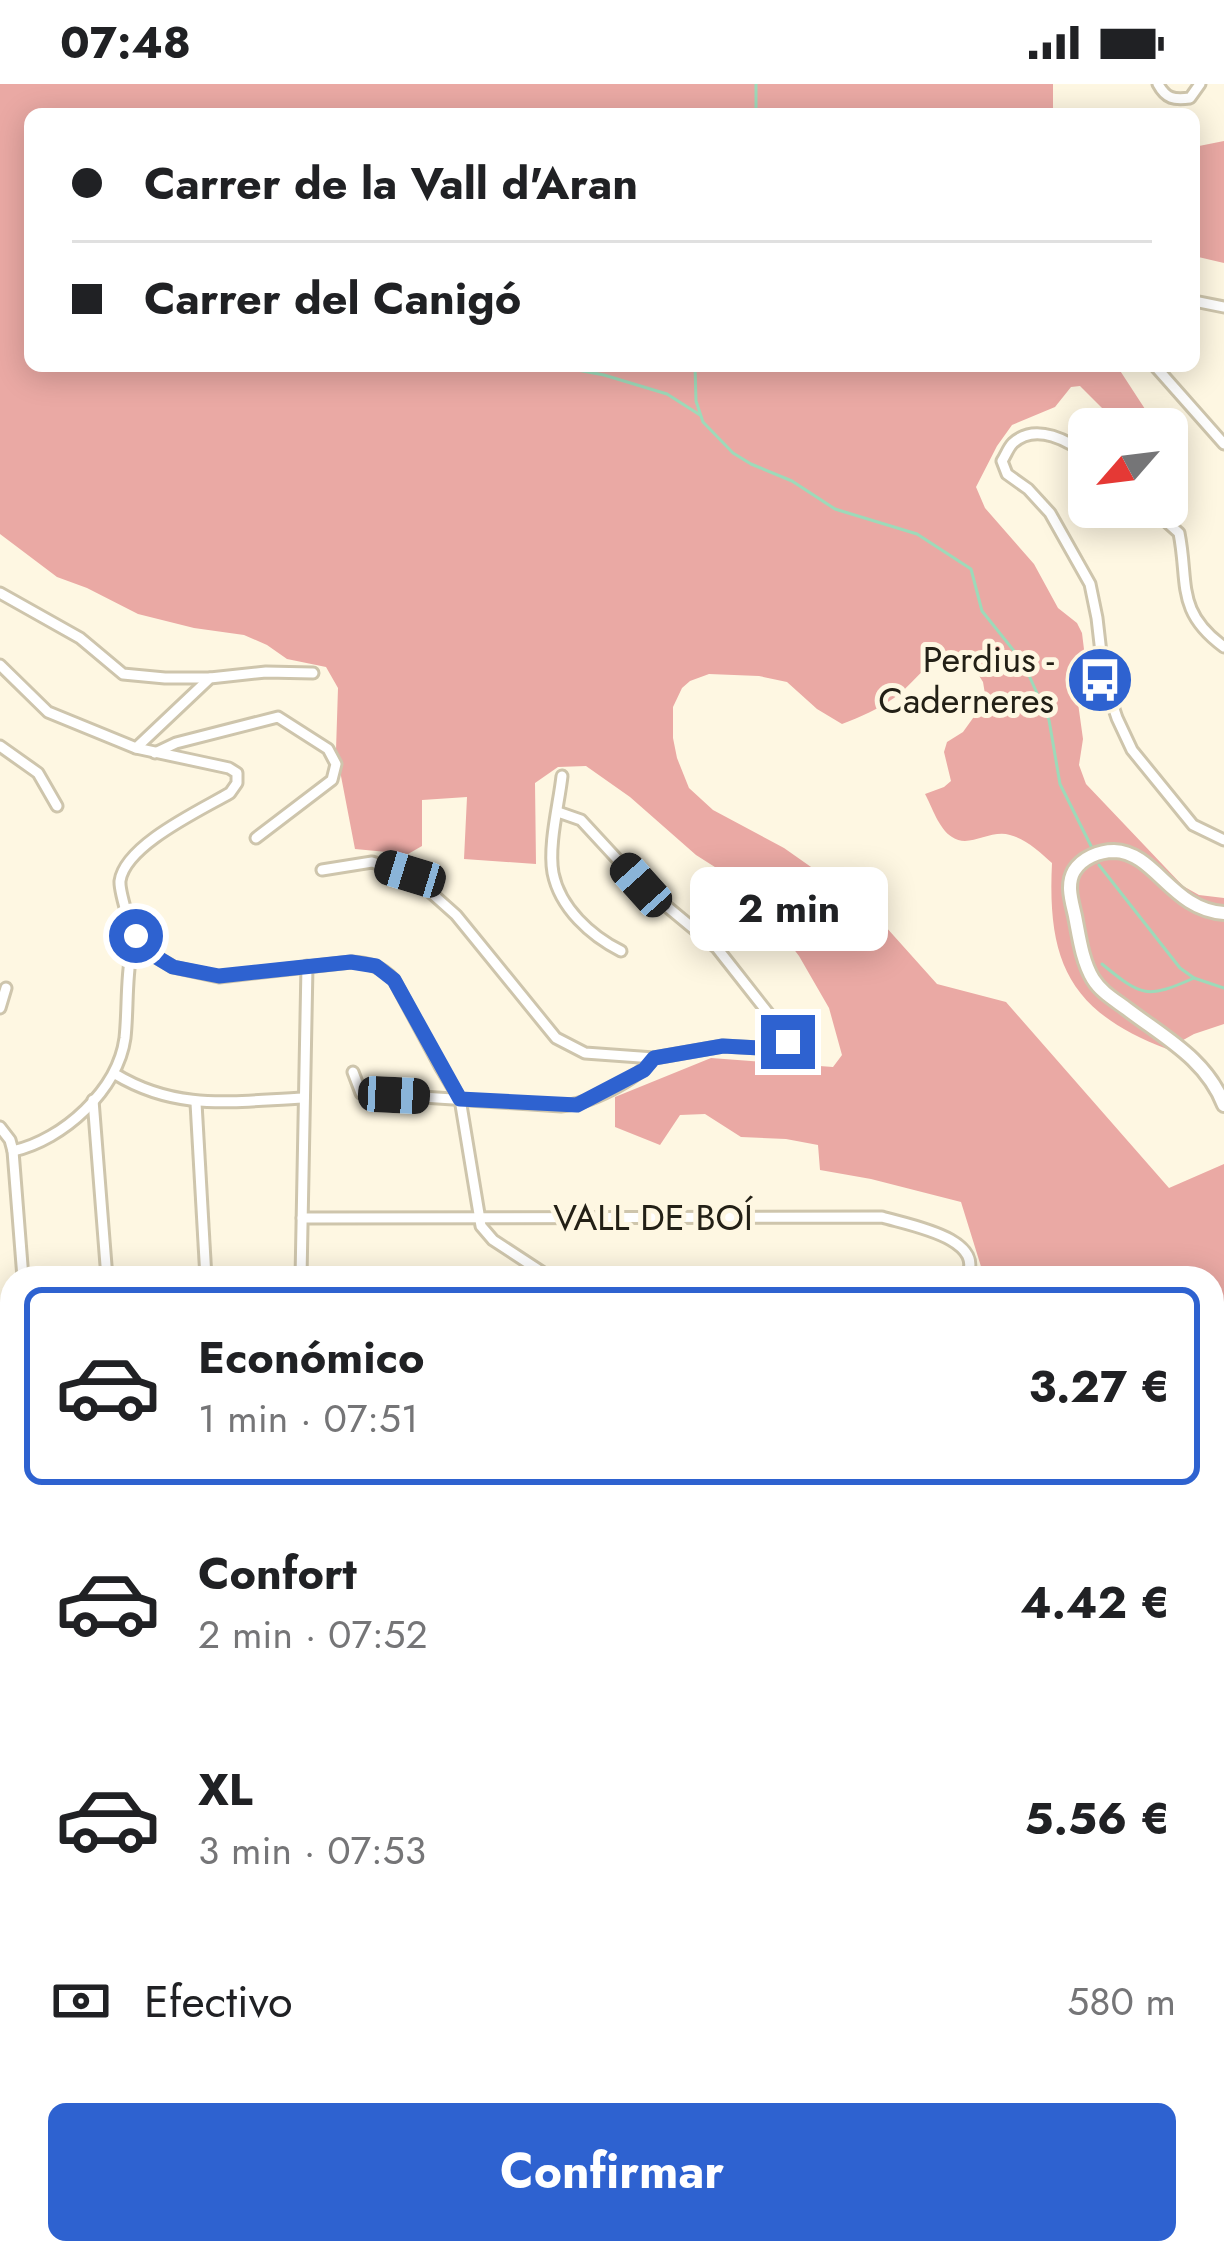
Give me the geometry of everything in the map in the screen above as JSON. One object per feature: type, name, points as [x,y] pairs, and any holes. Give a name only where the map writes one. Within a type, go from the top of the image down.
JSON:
[{"type":"street","points":[[1158,84],[1174,100],[1190,98],[1199,84]]},
{"type":"street","points":[[1160,372],[1224,443]]},
{"type":"street","points":[[1068,439],[1034,434],[1014,441],[1002,461],[1007,474],[1049,513],[1090,584],[1105,679],[1132,750],[1193,825],[1224,840]]},
{"type":"street","points":[[1174,528],[1179,532],[1186,599],[1197,620],[1224,647]]},
{"type":"street","points":[[0,593],[80,638],[123,674],[210,678],[313,673]]},
{"type":"street","points":[[0,665],[47,712],[136,748],[229,768],[238,778],[230,793],[153,840],[128,861],[119,883],[134,937]]},
{"type":"street","points":[[136,748],[210,678]]},
{"type":"street","points":[[155,753],[278,716],[328,749],[336,764],[332,780],[256,838]]},
{"type":"street","points":[[0,746],[38,773],[57,806]]},
{"type":"street","points":[[562,776],[552,866],[557,886],[582,924],[621,951]]},
{"type":"street","points":[[322,870],[372,862],[410,874],[456,915],[556,1038],[585,1053],[654,1058],[723,1046],[786,1047],[783,1032],[717,948],[641,885],[581,820],[557,812]]},
{"type":"street","points":[[1224,913],[1191,904],[1137,858],[1120,852],[1088,858],[1070,882],[1092,977],[1108,996],[1196,1060],[1224,1106]]},
{"type":"street","points":[[131,953],[143,949],[142,939],[134,937]]},
{"type":"street","points":[[14,1151],[37,1146],[81,1114],[115,1074],[125,1038],[131,953],[126,943],[134,937]]},
{"type":"street","points":[[143,949],[173,967],[219,976],[366,963],[386,971],[460,1099],[478,1217],[485,1233],[533,1266]]},
{"type":"street","points":[[301,1266],[307,966]]},
{"type":"street","points":[[0,1008],[6,988]]},
{"type":"street","points":[[353,1072],[361,1094],[577,1105],[644,1070],[654,1058]]},
{"type":"street","points":[[115,1074],[147,1091],[196,1103],[304,1098]]},
{"type":"street","points":[[93,1100],[106,1266]]},
{"type":"street","points":[[196,1103],[205,1266]]},
{"type":"street","points":[[0,1126],[14,1151],[22,1266]]},
{"type":"street","name":"VALL DE BOÍ","points":[[302,1218],[882,1217],[957,1242],[970,1257],[971,1266]]},
{"type":"shaded area","points":[[0,84],[1053,84],[1053,108],[24,108],[24,372],[1121,372],[1144,408],[1102,408],[1080,386],[1071,387],[1055,407],[1012,425],[976,487],[985,508],[1034,564],[1058,608],[1082,633],[1087,674],[1078,703],[1083,739],[1079,765],[1086,784],[1183,886],[1199,895],[1224,898],[1224,1024],[1167,1049],[1107,1018],[1071,980],[1061,956],[1054,929],[1052,863],[1010,835],[965,841],[943,829],[925,794],[951,781],[944,752],[947,742],[963,732],[986,700],[983,682],[967,657],[935,662],[894,698],[842,724],[787,682],[709,674],[682,688],[673,707],[673,738],[689,788],[713,810],[784,848],[868,907],[937,984],[1006,1002],[1169,1188],[1224,1164],[1224,1266],[981,1266],[961,1202],[820,1170],[818,1145],[741,1137],[705,1114],[680,1115],[660,1145],[615,1127],[615,1097],[711,1058],[833,1067],[842,1055],[829,1008],[799,956],[739,877],[696,855],[586,766],[558,767],[535,783],[536,864],[464,859],[467,797],[422,800],[422,846],[408,854],[355,849],[336,750],[338,688],[326,667],[287,659],[244,635],[138,614],[57,577],[0,534]]},
{"type":"shaded area","points":[[1224,141],[1224,263],[1200,257],[1200,146]]},
{"type":"waterway","points":[[756,84],[756,108]]},
{"type":"waterway","points":[[588,372],[667,394],[700,415]]},
{"type":"waterway","points":[[695,372],[696,401],[703,422],[733,453],[792,481],[835,509],[917,534],[971,569],[982,611],[1023,662],[1049,720],[1060,784],[1092,848]]},
{"type":"waterway","points":[[1099,865],[1180,968],[1224,988]]},
{"type":"waterway","points":[[1102,964],[1145,991],[1194,978]]},
{"type":"place","name":"Perdius - Caderneres","points":[[1100,680]]},
{"type":"route","points":[[136,936],[144,942],[143,949],[173,967],[219,976],[351,962],[386,971],[460,1099],[577,1105],[644,1070],[654,1058],[723,1046],[779,1049],[788,1042]]}]
